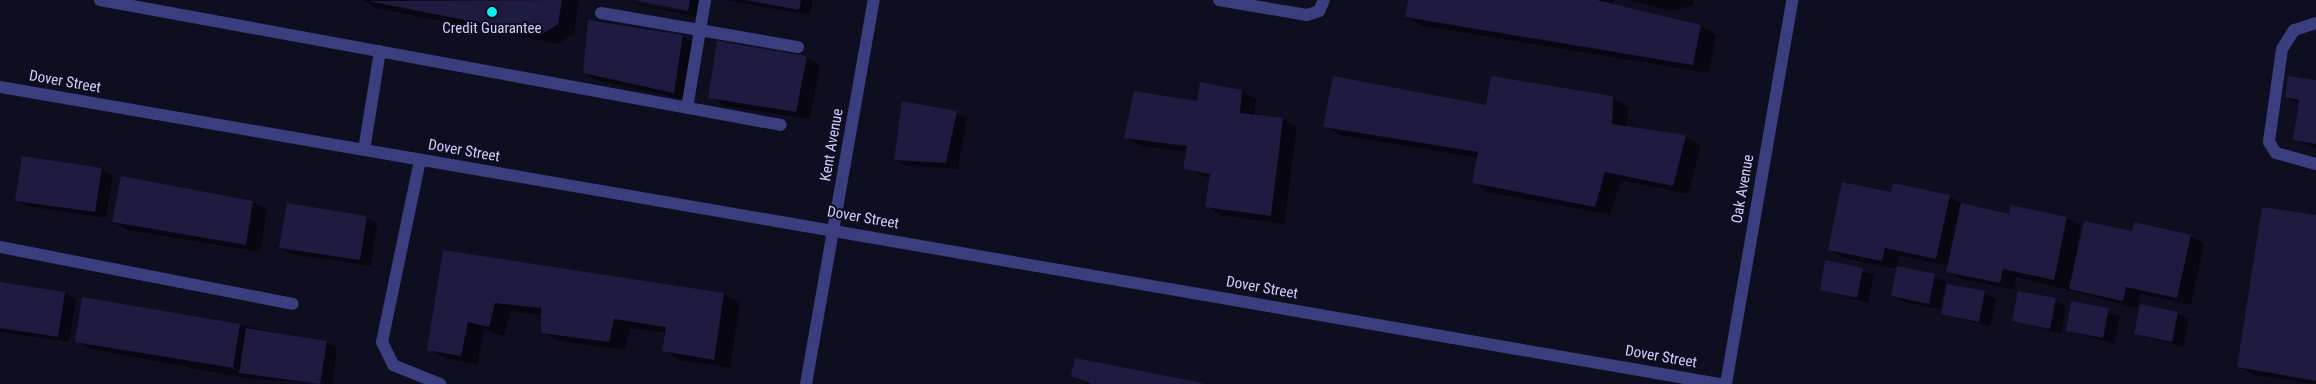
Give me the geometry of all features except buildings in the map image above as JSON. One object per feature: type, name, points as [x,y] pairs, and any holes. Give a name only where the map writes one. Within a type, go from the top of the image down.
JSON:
[{"type":"street","points":[[100,0],[781,125]]},
{"type":"street","points":[[687,108],[704,0]]},
{"type":"street","name":"Kent Avenue","points":[[806,384],[874,0]]},
{"type":"street","points":[[1219,0],[1307,15],[1318,10],[1324,0]]},
{"type":"street","name":"Oak Avenue","points":[[1726,384],[1792,0]]},
{"type":"street","points":[[601,13],[700,32],[798,47]]},
{"type":"street","points":[[2316,23],[2294,30],[2282,49],[2269,142],[2276,153],[2316,164]]},
{"type":"street","points":[[364,150],[380,51]]},
{"type":"street","name":"Dover Street","points":[[0,87],[833,229],[1720,384]]},
{"type":"street","points":[[420,160],[382,342],[394,364],[440,384]]},
{"type":"street","points":[[0,247],[292,304]]},
{"type":"place","name":"Credit Guarantee","points":[[492,12]]}]
